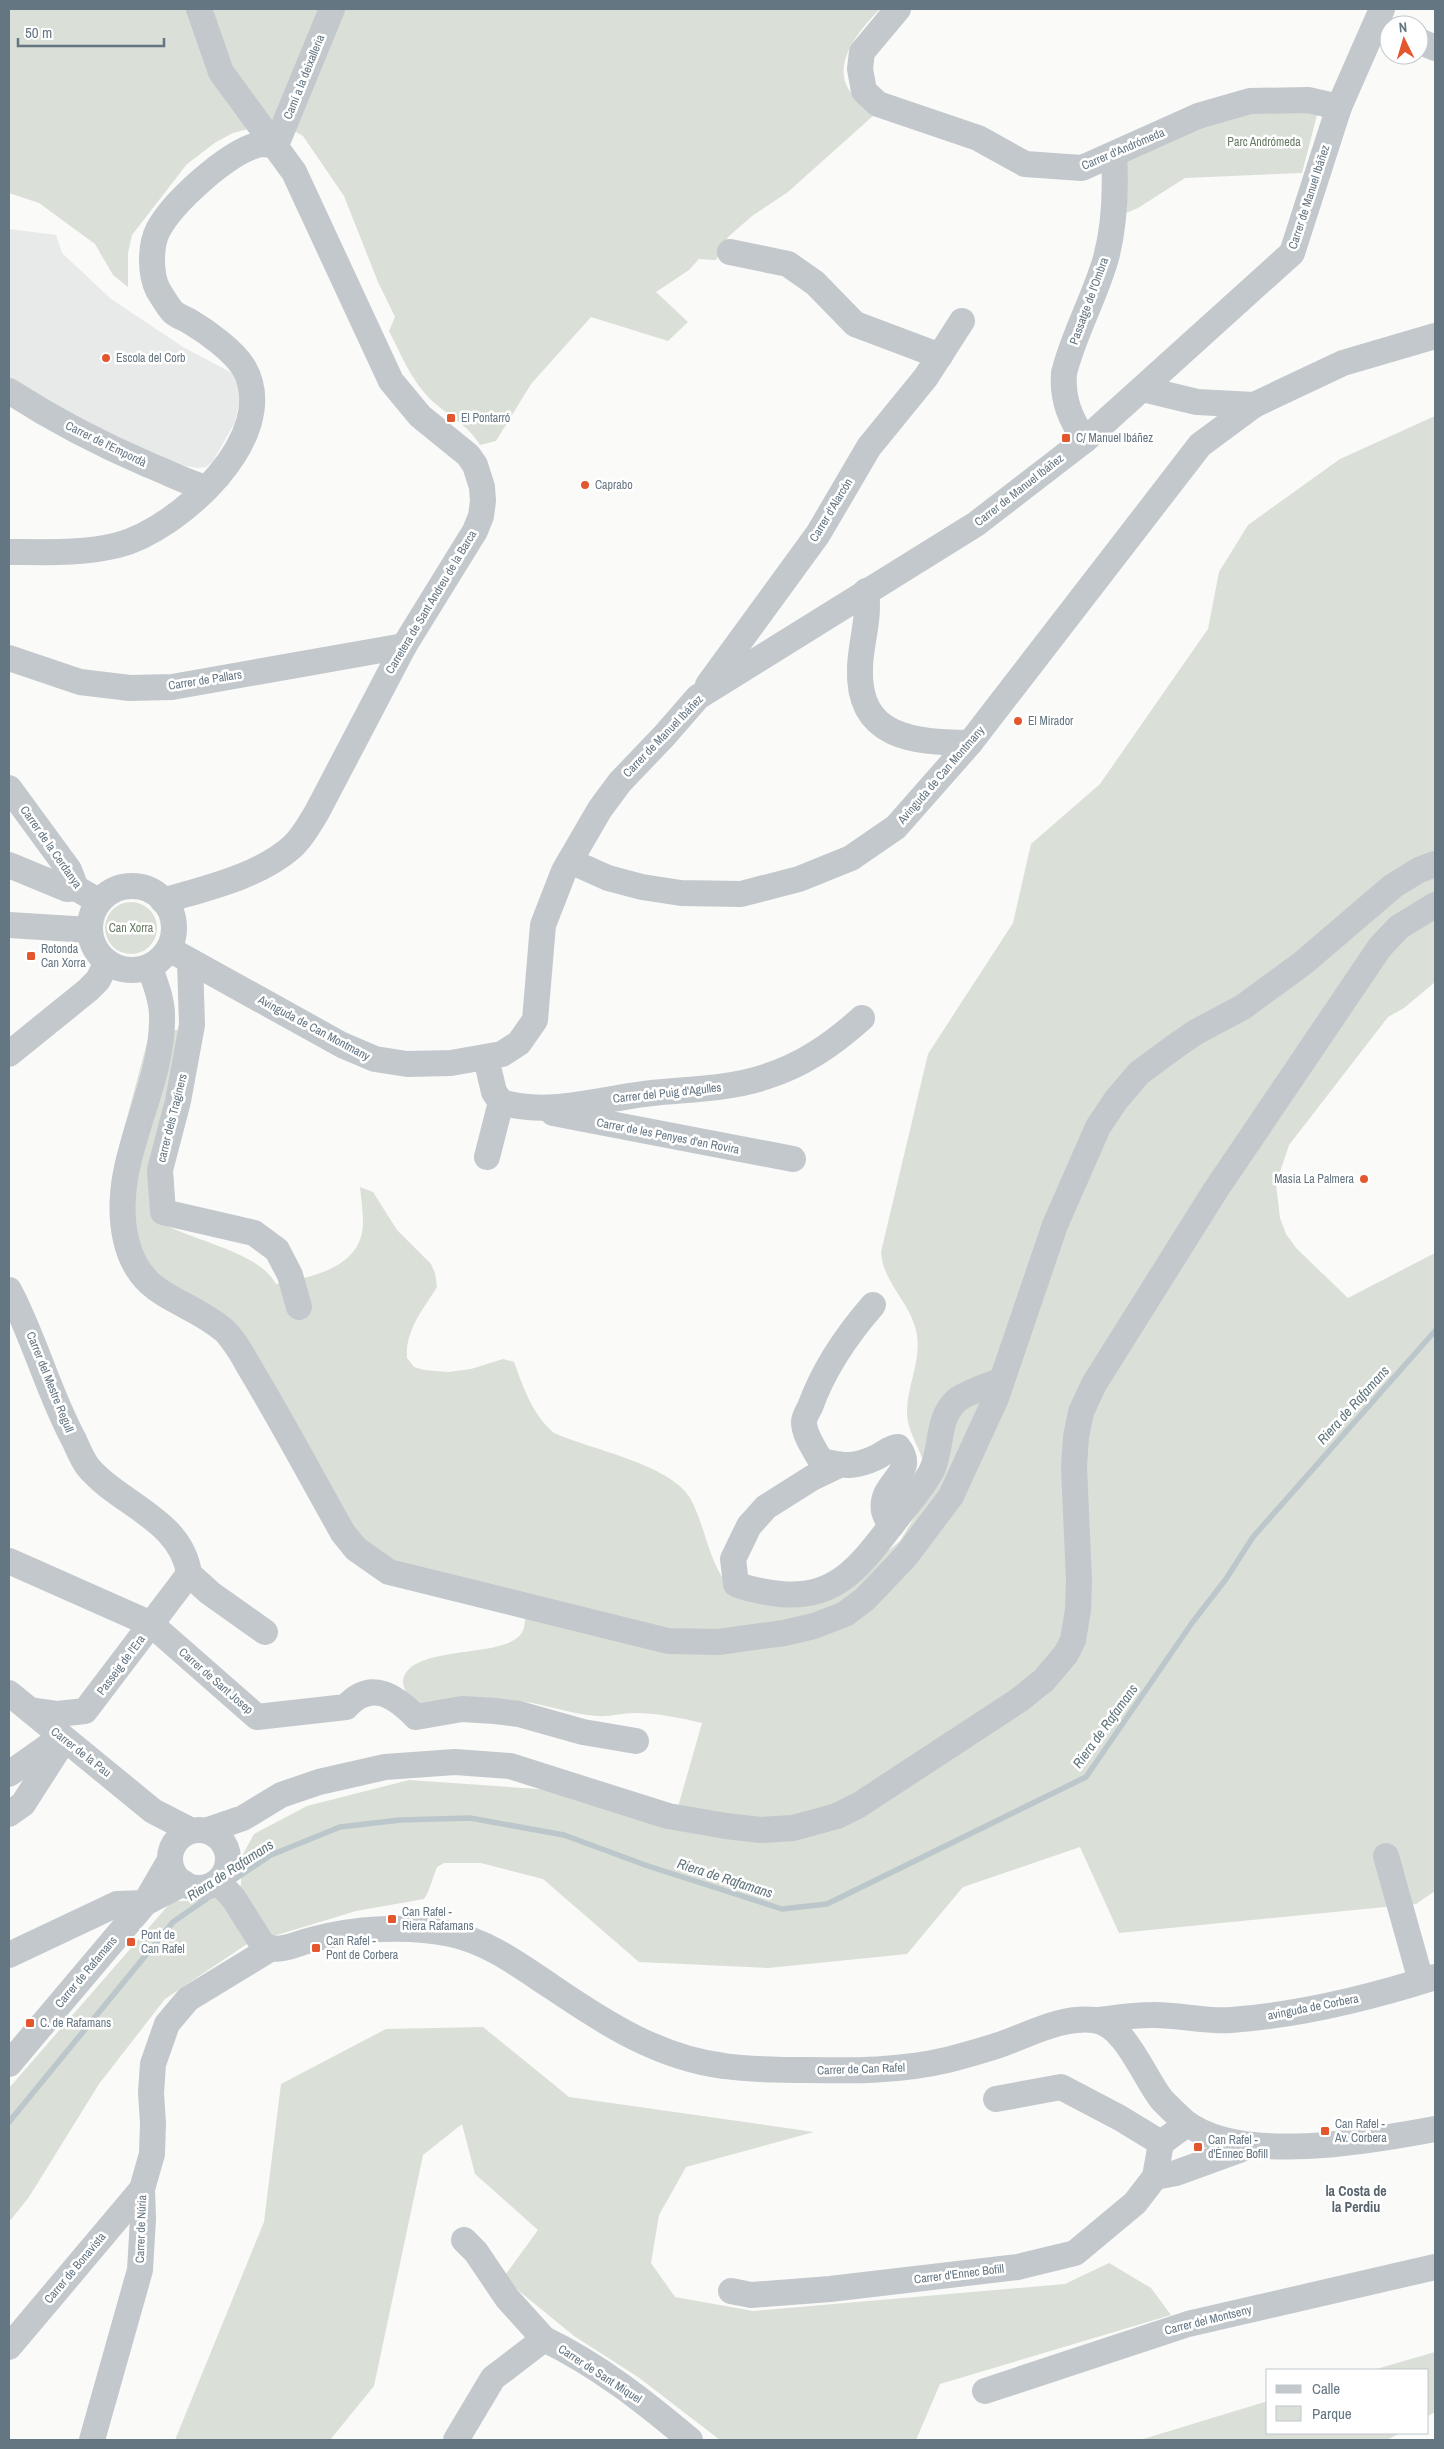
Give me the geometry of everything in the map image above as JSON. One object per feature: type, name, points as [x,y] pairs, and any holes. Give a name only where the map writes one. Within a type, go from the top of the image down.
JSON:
[{"type":"street","name":"Carretera de Sant Andreu de la Barca","points":[[164,901],[250,872],[278,857],[301,838],[317,812],[404,646],[475,530],[481,516],[483,501],[479,474],[468,454],[420,416],[391,381],[294,172],[221,72],[199,9]]},
{"type":"street","name":"Camí a la deixalleria","points":[[276,145],[332,9]]},
{"type":"street","name":"Carrer d'Andrómeda","points":[[898,9],[862,52],[860,69],[864,91],[878,104],[978,138],[1026,164],[1082,168],[1198,116],[1250,101],[1308,100],[1339,107]]},
{"type":"street","name":"Carrer de Manuel Ibáñez","points":[[570,862],[600,809],[620,782],[698,697],[976,524],[1085,440],[1292,253],[1339,107],[1379,26]]},
{"type":"street","points":[[9,552],[93,550],[119,544],[161,527],[180,514],[218,476],[242,440],[252,407],[252,387],[243,366],[216,340],[173,312],[157,288],[152,263],[158,231],[192,188],[247,149],[259,144],[276,145]]},
{"type":"street","name":"Passatge de l'Ombra","points":[[1085,440],[1071,420],[1063,386],[1064,373],[1106,259],[1113,224],[1114,155]]},
{"type":"street","points":[[730,252],[788,264],[815,283],[854,324],[940,356]]},
{"type":"street","name":"Carrer d'Alarcón","points":[[698,697],[818,534],[869,447],[926,377],[962,321]]},
{"type":"street","name":"Avinguda de Can Montmany","points":[[179,955],[342,1044],[375,1059],[407,1064],[451,1063],[486,1058],[513,1048],[519,1043],[535,1020],[543,925],[557,886],[570,862],[608,878],[642,887],[681,893],[741,894],[776,886],[851,858],[874,844],[896,827],[970,743],[1200,445],[1254,405],[1343,363],[1435,336]]},
{"type":"street","name":"Avinguda de Can Montmany","points":[[1143,389],[1196,402],[1254,405]]},
{"type":"street","name":"Carrer de l'Empordà","points":[[9,391],[44,413],[105,446],[184,481],[206,488]]},
{"type":"street","points":[[1196,402],[1204,426],[1200,445]]},
{"type":"street","points":[[866,592],[868,616],[860,668],[865,707],[879,724],[904,737],[970,743]]},
{"type":"street","name":"Carrer de Pallars","points":[[9,658],[80,682],[130,688],[172,687],[404,646]]},
{"type":"street","name":"Carrer de la Cerdanya","points":[[9,788],[75,885]]},
{"type":"street","points":[[150,968],[161,1000],[162,1015],[159,1054],[126,1167],[123,1213],[126,1240],[134,1263],[143,1279],[155,1288],[226,1332],[266,1396],[343,1533],[356,1549],[390,1572],[668,1641],[718,1642],[784,1633],[814,1626],[845,1614],[865,1599],[906,1556],[931,1526],[951,1496],[1002,1380],[1054,1225],[1098,1127],[1116,1100],[1139,1073],[1177,1045],[1242,1007],[1303,963],[1393,886],[1419,870],[1435,864]]},
{"type":"street","points":[[9,865],[105,894],[118,888],[130,886],[144,888],[156,893],[170,910],[179,955],[162,960],[150,968],[128,971],[118,969],[107,962],[99,953],[90,930],[92,914],[75,885]]},
{"type":"street","points":[[199,1830],[243,1818],[281,1795],[362,1771],[412,1764],[455,1762],[510,1766],[668,1816],[760,1830],[793,1828],[837,1816],[859,1805],[1020,1700],[1057,1667],[1073,1640],[1079,1580],[1074,1468],[1076,1438],[1081,1412],[1094,1384],[1215,1191],[1380,948],[1399,927],[1435,904]]},
{"type":"street","points":[[9,925],[90,930]]},
{"type":"street","name":"carrer dels Traginers","points":[[179,955],[192,1025],[178,1101],[160,1170],[163,1212],[254,1234],[277,1250],[290,1274],[299,1307]]},
{"type":"street","points":[[9,1054],[88,990],[98,980],[107,962]]},
{"type":"street","name":"Carrer del Puig d'Agulles","points":[[501,1102],[536,1108],[651,1093],[725,1087],[766,1077],[812,1057],[838,1040],[862,1018]]},
{"type":"street","points":[[486,1058],[494,1092],[501,1102],[487,1157]]},
{"type":"street","name":"Carrer de les Penyes d'en Rovira","points":[[546,1107],[555,1114],[793,1159]]},
{"type":"street","name":"Carrer del Mestre Regull","points":[[9,1290],[24,1319],[54,1400],[88,1466],[115,1492],[151,1516],[176,1539],[187,1559],[189,1574]]},
{"type":"street","points":[[873,1305],[832,1359],[813,1398],[804,1422],[811,1443],[821,1461],[839,1465],[858,1466],[879,1456],[890,1448],[898,1447],[904,1455],[906,1465],[885,1496],[884,1511],[890,1526]]},
{"type":"street","points":[[839,1465],[812,1478],[766,1507],[749,1526],[733,1559],[736,1584],[748,1590],[790,1595],[820,1591],[840,1582],[852,1572],[920,1489],[932,1468],[942,1421],[958,1400],[1002,1380]]},
{"type":"street","name":"Carrer de Sant Josep","points":[[9,1561],[151,1624],[257,1717],[346,1707],[353,1699],[371,1692],[395,1697],[416,1717],[462,1710],[503,1712],[553,1722],[583,1732],[636,1741]]},
{"type":"street","points":[[189,1574],[210,1593],[265,1632]]},
{"type":"street","name":"Passeig de l'Era","points":[[30,1710],[58,1714],[85,1711],[189,1574]]},
{"type":"street","name":"Carrer de la Pau","points":[[9,1693],[62,1739],[118,1781],[153,1811],[220,1838],[211,1873],[173,1873],[170,1855],[153,1811]]},
{"type":"street","points":[[9,1774],[62,1739]]},
{"type":"street","points":[[9,1814],[22,1804],[62,1739]]},
{"type":"street","points":[[243,1818],[211,1873],[234,1899],[261,1940]]},
{"type":"street","name":"Carrer de Rafamans","points":[[9,2064],[145,1903],[179,1838],[199,1830]]},
{"type":"street","points":[[1386,1856],[1428,1979]]},
{"type":"street","name":"Carrer de Rafamans","points":[[145,1903],[211,1873]]},
{"type":"street","points":[[9,1955],[117,1904],[145,1903]]},
{"type":"street","name":"Carrer de Can Rafel","points":[[261,1940],[283,1949],[323,1936],[358,1931],[413,1930],[452,1934],[497,1951],[582,2008],[634,2038],[660,2050],[688,2059],[723,2066],[772,2070],[865,2071],[913,2067],[994,2047],[1075,2020],[1098,2020]]},
{"type":"street","name":"Carrer de Núria","points":[[92,2440],[140,2270],[144,2219],[142,2189],[152,2154],[153,2122],[151,2092],[153,2064],[167,2024],[188,1999],[261,1940]]},
{"type":"street","name":"avinguda de Corbera","points":[[1098,2020],[1152,2015],[1185,2019],[1228,2020],[1277,2016],[1328,2006],[1428,1979]]},
{"type":"street","points":[[1098,2020],[1114,2029],[1162,2100],[1187,2124],[1222,2138],[1253,2145],[1342,2144],[1435,2129]]},
{"type":"street","points":[[996,2099],[1061,2087],[1161,2142],[1187,2124]]},
{"type":"street","name":"Carrer d'Ennec Bofill","points":[[731,2291],[751,2295],[830,2289],[1018,2268],[1075,2253],[1135,2203],[1155,2176],[1161,2142]]},
{"type":"street","points":[[1155,2176],[1176,2173],[1253,2145]]},
{"type":"street","name":"Carrer de Bonavista","points":[[9,2347],[142,2189]]},
{"type":"street","points":[[464,2240],[476,2252],[507,2298],[544,2339]]},
{"type":"street","name":"Carrer del Montseny","points":[[985,2391],[1188,2324],[1435,2267]]},
{"type":"street","name":"Carrer de Sant Miquel","points":[[456,2440],[494,2378],[544,2339],[568,2351],[620,2384],[690,2440]]},
{"type":"shaded area","name":"Escola del Corb","points":[[9,229],[56,235],[62,253],[111,299],[183,347],[232,373],[241,394],[235,422],[213,461],[206,467],[197,468],[171,463],[73,416],[9,378]]},
{"type":"green space","points":[[9,9],[880,9],[865,25],[851,46],[844,68],[844,79],[849,90],[874,115],[788,192],[752,216],[728,237],[716,260],[699,259],[689,270],[656,292],[688,322],[668,341],[591,317],[531,384],[496,441],[480,445],[463,425],[429,398],[411,374],[389,331],[395,317],[378,282],[344,196],[303,136],[287,127],[252,128],[233,133],[216,142],[187,164],[132,235],[128,253],[128,287],[113,275],[95,244],[39,203],[9,193]]},
{"type":"green space","name":"Parc Andrómeda","points":[[1300,110],[1317,115],[1302,173],[1185,178],[1138,208],[1121,215],[1122,159],[1223,118],[1254,111]]},
{"type":"green space","points":[[1435,416],[1435,982],[1404,1008],[1388,1017],[1289,1145],[1276,1184],[1280,1218],[1286,1234],[1296,1248],[1348,1298],[1435,1253],[1435,1891],[1416,1904],[1119,1933],[1080,1847],[963,1887],[907,1954],[768,1968],[639,1962],[543,1879],[481,1863],[444,1863],[437,1867],[424,1899],[356,1911],[247,1944],[165,1999],[99,2084],[29,2197],[9,2222],[9,2088],[172,1901],[208,1901],[241,1885],[242,1856],[254,1834],[307,1806],[409,1780],[552,1790],[672,1828],[702,1723],[643,1713],[602,1716],[586,1715],[508,1700],[435,1705],[414,1701],[409,1696],[403,1681],[408,1670],[420,1662],[436,1657],[491,1648],[507,1643],[518,1637],[522,1631],[525,1612],[393,1581],[216,1340],[119,1260],[112,1235],[114,1167],[149,1035],[181,1029],[149,1171],[160,1222],[255,1263],[276,1284],[305,1278],[333,1268],[345,1260],[361,1238],[363,1222],[360,1187],[373,1192],[397,1230],[431,1264],[435,1273],[437,1287],[416,1321],[409,1338],[407,1358],[414,1367],[424,1370],[448,1372],[471,1369],[503,1359],[514,1362],[534,1409],[546,1426],[554,1433],[628,1459],[665,1476],[680,1486],[690,1498],[700,1520],[715,1565],[728,1586],[838,1592],[900,1541],[930,1492],[923,1462],[911,1432],[907,1415],[907,1405],[917,1356],[917,1335],[910,1313],[887,1274],[881,1252],[928,1054],[1013,923],[1031,844],[1100,784],[1208,629],[1219,572],[1248,525],[1340,459]]},
{"type":"green space","name":"Can Xorra","points":[[126,902],[136,902],[150,909],[157,923],[157,933],[150,947],[136,954],[126,954],[116,950],[109,943],[105,933],[105,923],[109,913],[116,906]]},
{"type":"green space","points":[[483,2027],[569,2097],[814,2132],[686,2167],[659,2215],[651,2263],[675,2297],[753,2311],[1065,2284],[1109,2263],[1151,2288],[1171,2315],[940,2384],[916,2440],[720,2440],[638,2377],[574,2336],[503,2278],[538,2230],[475,2174],[462,2124],[423,2155],[374,2386],[330,2440],[175,2440],[264,2222],[281,2084],[386,2029]]},
{"type":"green space","points":[[1435,2352],[1435,2412],[1429,2415],[1429,2369],[1376,2369]]},
{"type":"green space","points":[[1266,2402],[1266,2434],[1398,2434],[1387,2440],[1140,2440]]},
{"type":"waterway","name":"Riera de Rafamans","points":[[229,1883],[271,1855],[340,1827],[400,1820],[470,1818],[564,1835],[648,1866],[782,1909],[827,1904],[1086,1777],[1192,1623],[1226,1579],[1253,1537],[1435,1331]]},
{"type":"waterway","name":"Riera de Rafamans","points":[[9,2122],[173,1922],[218,1891]]},
{"type":"place","name":"Escola del Corb","points":[[106,358]]},
{"type":"place","name":"El Pontarró","points":[[451,418]]},
{"type":"place","name":"C/ Manuel Ibáñez","points":[[1066,438]]},
{"type":"place","name":"Caprabo","points":[[585,485]]},
{"type":"place","name":"El Mirador","points":[[1018,721]]},
{"type":"place","name":"Rotonda Can Xorra","points":[[31,956]]},
{"type":"place","name":"Masia La Palmera","points":[[1364,1179]]},
{"type":"place","name":"Can Rafel - Riera Rafamans","points":[[392,1919]]},
{"type":"place","name":"Pont de Can Rafel","points":[[131,1942]]},
{"type":"place","name":"Can Rafel - Pont de Corbera","points":[[316,1948]]},
{"type":"place","name":"C. de Rafamans","points":[[30,2023]]},
{"type":"place","name":"Can Rafel - Av. Corbera","points":[[1325,2131]]},
{"type":"place","name":"Can Rafel - d'Ènnec Bofill","points":[[1198,2147]]},
{"type":"district","name":"la Costa de la Perdiu","points":[[1356,2200]]}]
